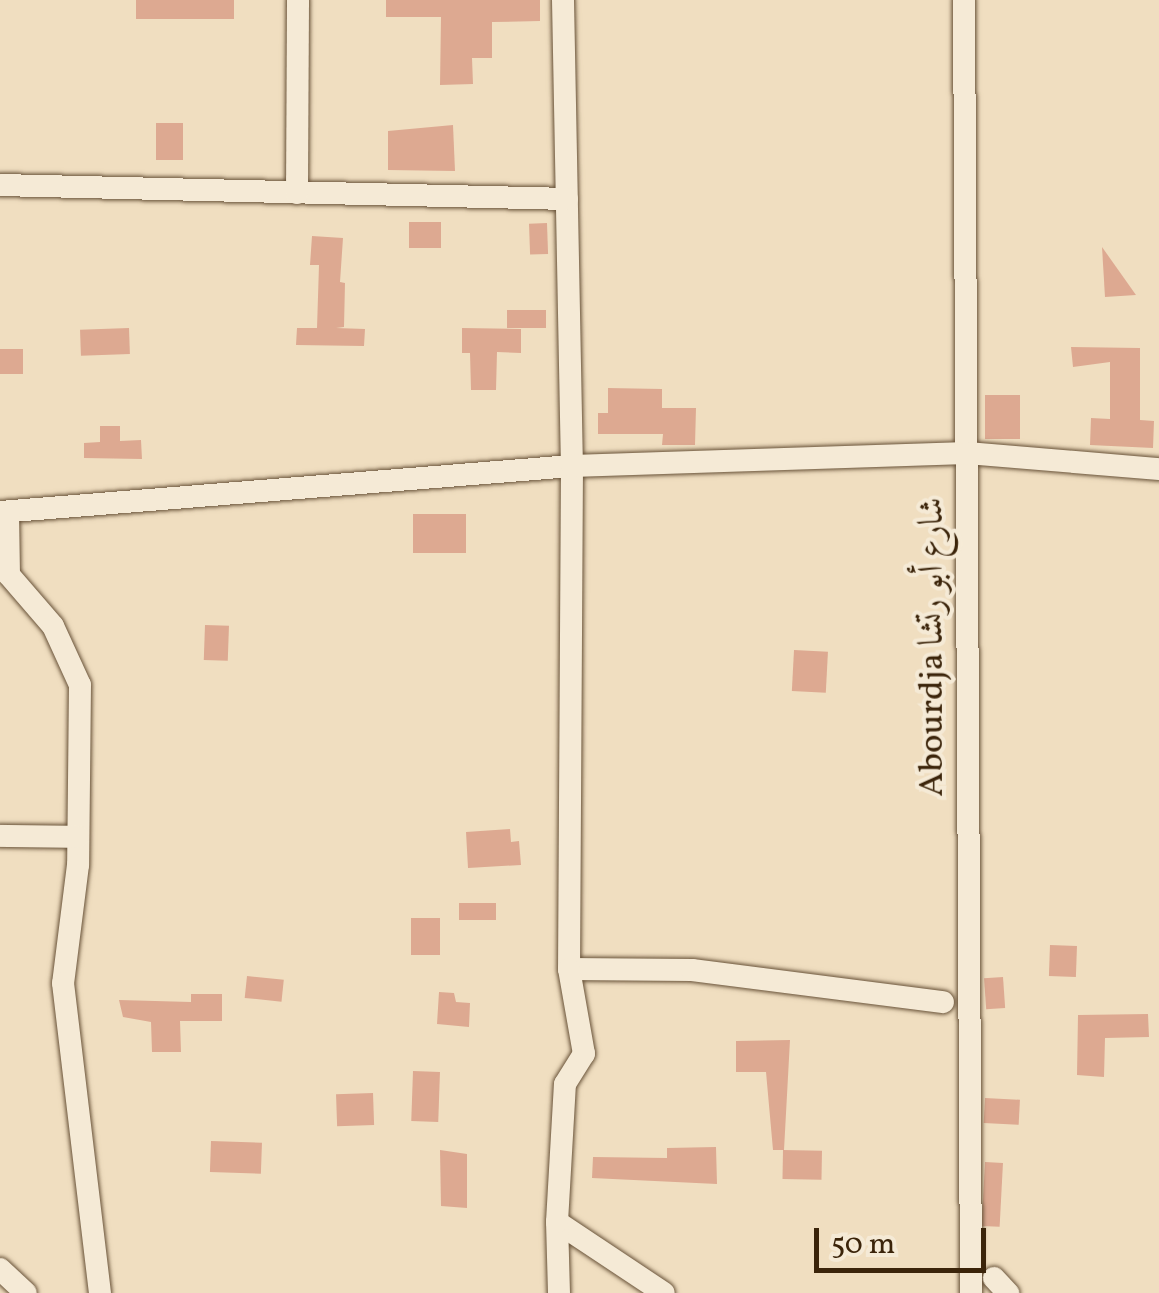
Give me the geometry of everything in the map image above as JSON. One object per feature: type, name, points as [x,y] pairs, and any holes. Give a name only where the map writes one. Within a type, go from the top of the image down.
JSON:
[{"type":"street","points":[[297,192],[298,0]]},
{"type":"street","points":[[559,1293],[557,1222],[565,1084],[584,1054],[568,968],[572,466],[563,0]]},
{"type":"street","name":"Abourdja شارع أبو رتشا","points":[[964,0],[970,1293]]},
{"type":"street","points":[[0,185],[567,199]]},
{"type":"street","points":[[100,1293],[64,983],[78,837],[80,685],[52,626],[9,575],[4,512],[572,466],[967,453],[1159,469]]},
{"type":"street","points":[[0,836],[78,837]]},
{"type":"street","points":[[568,968],[692,970],[943,1002]]},
{"type":"street","points":[[557,1222],[664,1293]]},
{"type":"street","points":[[0,1269],[26,1293]]},
{"type":"building","points":[[136,0],[234,0],[234,19],[136,19]]},
{"type":"building","points":[[386,0],[540,0],[540,21],[492,22],[492,58],[472,58],[473,84],[440,85],[441,17],[386,17]]},
{"type":"building","points":[[156,123],[183,123],[183,160],[156,160]]},
{"type":"building","points":[[453,125],[455,171],[388,170],[388,131]]},
{"type":"building","points":[[409,222],[441,222],[441,248],[409,248]]},
{"type":"building","points":[[547,223],[548,254],[530,255],[529,224]]},
{"type":"building","points":[[312,236],[343,238],[340,282],[345,283],[344,327],[336,328],[365,329],[364,346],[296,345],[297,328],[317,328],[319,265],[310,265]]},
{"type":"building","points":[[1102,247],[1136,295],[1105,297]]},
{"type":"building","points":[[507,310],[546,310],[546,328],[507,328]]},
{"type":"building","points":[[129,328],[130,354],[81,356],[80,330]]},
{"type":"building","points":[[462,328],[521,329],[521,353],[497,352],[496,390],[471,390],[470,353],[462,353]]},
{"type":"building","points":[[1071,347],[1140,348],[1140,420],[1154,421],[1153,448],[1090,445],[1091,418],[1110,419],[1110,362],[1073,367]]},
{"type":"building","points":[[0,349],[23,349],[23,374],[0,374]]},
{"type":"building","points":[[608,388],[662,389],[662,408],[696,408],[695,445],[662,445],[663,434],[598,434],[598,413],[608,413]]},
{"type":"building","points":[[985,395],[1020,395],[1020,439],[985,439]]},
{"type":"building","points":[[100,426],[120,426],[120,441],[141,440],[142,459],[84,458],[84,443],[100,442]]},
{"type":"building","points":[[413,514],[466,514],[466,553],[413,553]]},
{"type":"building","points":[[205,625],[229,626],[228,661],[204,660]]},
{"type":"building","points":[[794,650],[828,652],[826,693],[792,691]]},
{"type":"building","points":[[510,829],[511,842],[519,841],[521,865],[468,868],[466,832]]},
{"type":"building","points":[[459,903],[496,903],[496,920],[459,920]]},
{"type":"building","points":[[411,918],[440,918],[440,955],[411,955]]},
{"type":"building","points":[[1050,945],[1077,946],[1076,977],[1049,976]]},
{"type":"building","points":[[247,976],[284,980],[281,1002],[245,998]]},
{"type":"building","points":[[1003,977],[1005,1008],[986,1009],[984,978]]},
{"type":"building","points":[[439,992],[454,993],[456,1002],[470,1003],[469,1027],[437,1024]]},
{"type":"building","points":[[191,994],[222,994],[222,1021],[180,1021],[181,1052],[152,1052],[151,1022],[123,1017],[119,1000],[191,1002]]},
{"type":"building","points":[[1148,1014],[1149,1037],[1105,1038],[1104,1077],[1077,1075],[1078,1015]]},
{"type":"building","points":[[790,1040],[784,1150],[773,1150],[766,1072],[736,1072],[736,1041]]},
{"type":"building","points":[[413,1071],[440,1072],[438,1122],[411,1121]]},
{"type":"building","points":[[373,1093],[374,1125],[337,1126],[336,1094]]},
{"type":"building","points":[[985,1098],[1020,1100],[1019,1125],[984,1123]]},
{"type":"building","points":[[211,1141],[262,1143],[261,1174],[210,1172]]},
{"type":"building","points":[[716,1147],[717,1184],[592,1178],[593,1157],[667,1158],[667,1148]]},
{"type":"building","points":[[440,1150],[467,1154],[467,1208],[441,1206]]},
{"type":"building","points":[[783,1150],[822,1151],[821,1180],[782,1179]]},
{"type":"building","points":[[985,1162],[1003,1163],[1000,1227],[982,1226]]}]
